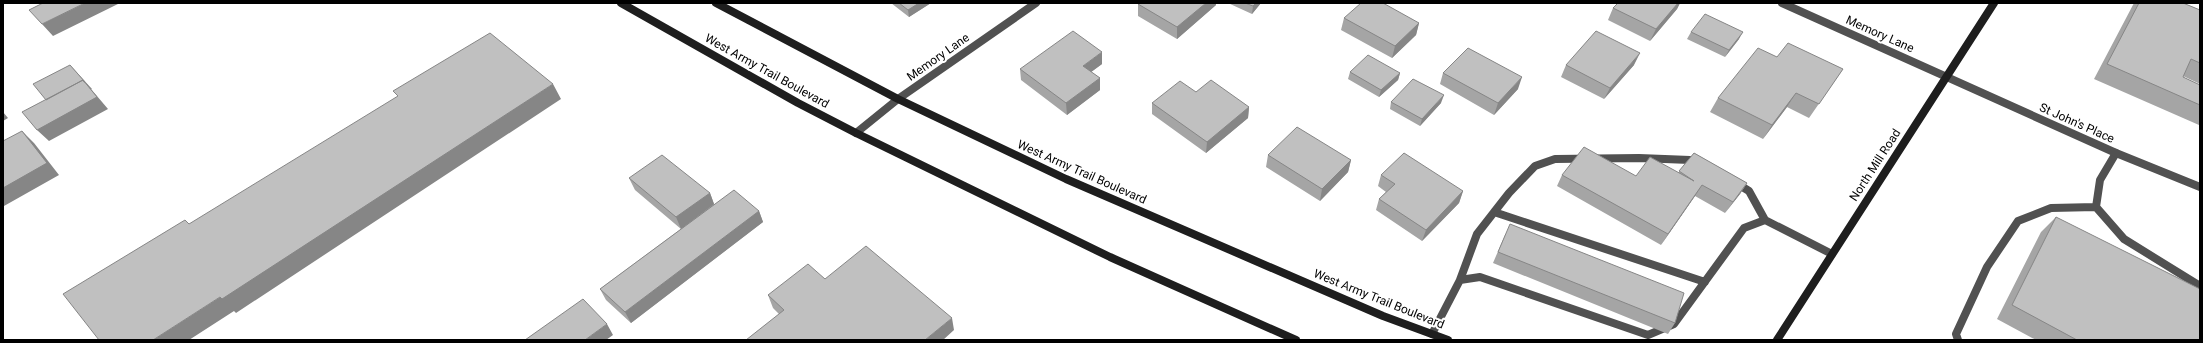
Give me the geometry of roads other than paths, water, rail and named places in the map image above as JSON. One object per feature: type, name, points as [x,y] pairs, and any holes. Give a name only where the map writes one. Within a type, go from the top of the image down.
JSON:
[{"type":"main road","name":"West Army Trail Boulevard","points":[[621,3],[791,100],[856,133],[1110,257],[1296,340]]},
{"type":"main road","name":"West Army Trail Boulevard","points":[[716,3],[898,99],[1066,179],[1383,316],[1448,340]]},
{"type":"main road","name":"North Mill Road","points":[[1776,340],[1994,3]]},
{"type":"street","name":"Memory Lane","points":[[856,133],[898,99],[1036,3]]},
{"type":"street","name":"Memory Lane","points":[[1782,3],[1946,77]]},
{"type":"street","name":"St John's Place","points":[[1946,77],[2116,153],[2200,187]]},
{"type":"street","points":[[2096,207],[2100,180],[2116,153]]},
{"type":"street","points":[[1432,334],[1460,280],[1477,234],[1509,193],[1535,166],[1555,159],[1639,158],[1690,160],[1708,168]]},
{"type":"street","points":[[1726,177],[1750,191],[1765,220],[1832,254]]},
{"type":"street","points":[[1958,340],[1956,334],[1987,267],[2018,222],[2051,208],[2096,207],[2124,238],[2200,286]]},
{"type":"street","points":[[1494,212],[1705,282]]},
{"type":"street","points":[[1460,280],[1480,277],[1648,335],[1674,324],[1744,228],[1765,220]]}]
